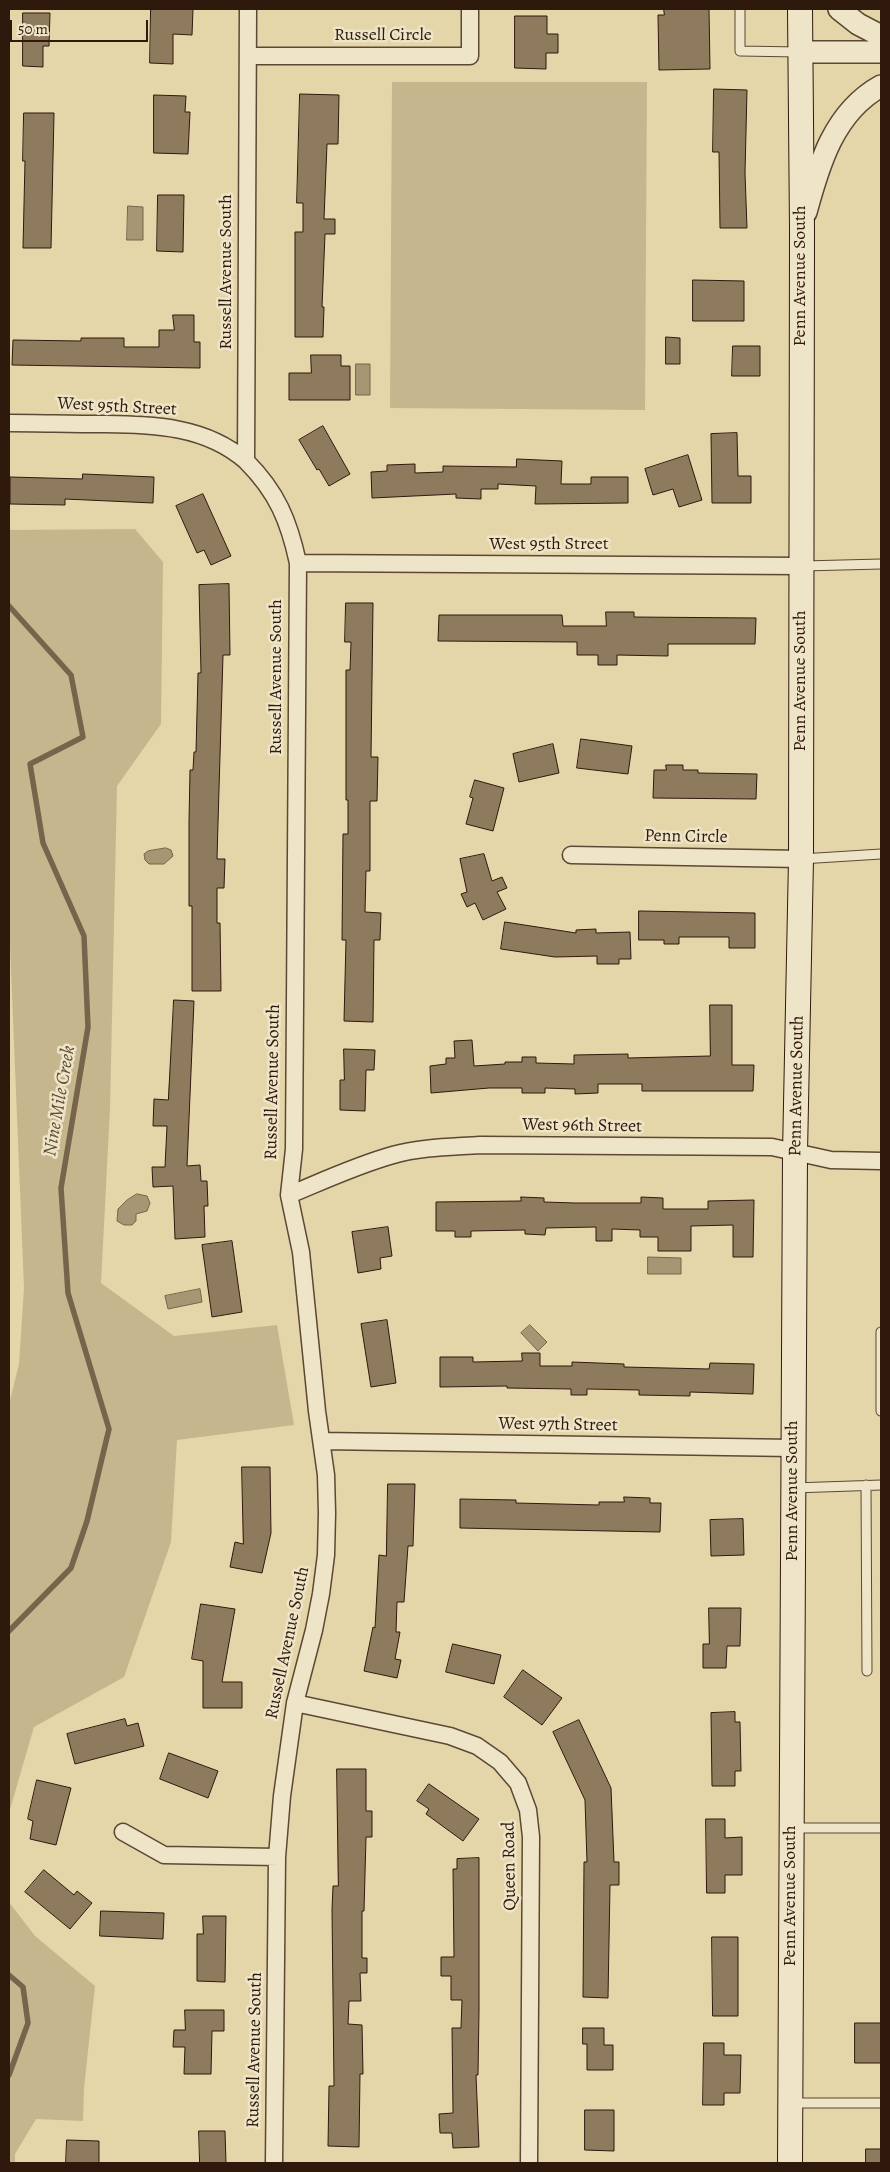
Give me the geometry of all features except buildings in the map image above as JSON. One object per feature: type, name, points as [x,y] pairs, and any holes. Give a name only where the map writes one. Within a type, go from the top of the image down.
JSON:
[{"type":"main road","name":"Penn Avenue South","points":[[790,2163],[795,1153],[800,859],[802,230],[800,9]]},
{"type":"street","name":"Russell Avenue South","points":[[248,9],[246,461],[261,476],[279,503],[291,532],[298,564],[294,1149],[289,1195],[301,1252],[326,1475],[326,1555],[314,1630],[295,1703],[287,1747],[277,1857],[274,2163]]},
{"type":"street","name":"Russell Circle","points":[[248,56],[470,56],[470,9]]},
{"type":"street","points":[[839,9],[858,24],[881,36]]},
{"type":"street","points":[[799,52],[881,52]]},
{"type":"street","points":[[802,230],[817,172],[828,143],[860,101],[881,86]]},
{"type":"street","name":"West 95th Street","points":[[9,423],[148,425],[180,428],[210,438],[246,461]]},
{"type":"street","name":"West 95th Street","points":[[298,564],[800,566]]},
{"type":"street","name":"Penn Circle","points":[[570,856],[800,859]]},
{"type":"street","name":"West 96th Street","points":[[289,1195],[354,1168],[394,1154],[436,1148],[480,1145],[772,1147],[831,1160],[881,1160]]},
{"type":"street","name":"West 97th Street","points":[[322,1441],[793,1448]]},
{"type":"street","name":"Queen Road","points":[[295,1703],[450,1736],[476,1746],[500,1762],[518,1783],[528,1810],[531,1837],[529,2163]]},
{"type":"street","points":[[123,1832],[164,1855],[277,1857]]},
{"type":"lane","points":[[740,9],[740,51],[799,52]]},
{"type":"lane","points":[[800,566],[881,564]]},
{"type":"lane","points":[[800,859],[881,854]]},
{"type":"lane","points":[[881,1332],[881,1411]]},
{"type":"lane","points":[[793,1488],[881,1484]]},
{"type":"lane","points":[[866,1485],[867,1671]]},
{"type":"lane","points":[[792,1828],[881,1828]]},
{"type":"lane","points":[[791,2103],[881,2103]]},
{"type":"shaded area","points":[[392,82],[647,82],[645,410],[390,408]]},
{"type":"shaded area","points":[[128,206],[143,207],[143,240],[127,240]]},
{"type":"shaded area","points":[[356,364],[370,364],[370,395],[356,395]]},
{"type":"shaded area","points":[[135,529],[163,562],[161,724],[117,786],[110,1109],[101,1283],[174,1336],[277,1325],[294,1425],[177,1440],[171,1542],[124,1677],[34,1727],[9,1813],[9,1404],[19,1364],[24,1288],[9,921],[9,530]]},
{"type":"shaded area","points":[[166,848],[171,850],[173,856],[164,864],[149,864],[145,860],[144,854],[148,851]]},
{"type":"shaded area","points":[[137,1194],[147,1196],[150,1203],[147,1211],[136,1214],[136,1221],[132,1225],[124,1225],[117,1221],[118,1209]]},
{"type":"shaded area","points":[[648,1257],[681,1258],[681,1274],[648,1274]]},
{"type":"shaded area","points":[[200,1289],[202,1302],[168,1309],[165,1296]]},
{"type":"shaded area","points":[[530,1325],[547,1342],[538,1351],[521,1333]]},
{"type":"shaded area","points":[[9,1902],[35,1936],[95,1986],[84,2088],[83,2121],[36,2119],[15,2154],[15,2163],[9,2163]]},
{"type":"waterway","name":"Nine Mile Creek","points":[[9,606],[71,675],[83,737],[30,764],[43,843],[84,936],[88,1027],[61,1188],[68,1293],[109,1429],[87,1521],[71,1568],[9,1631]]},
{"type":"waterway","name":"Nine Mile Creek","points":[[9,1975],[23,1987],[28,2023],[9,2075]]}]
